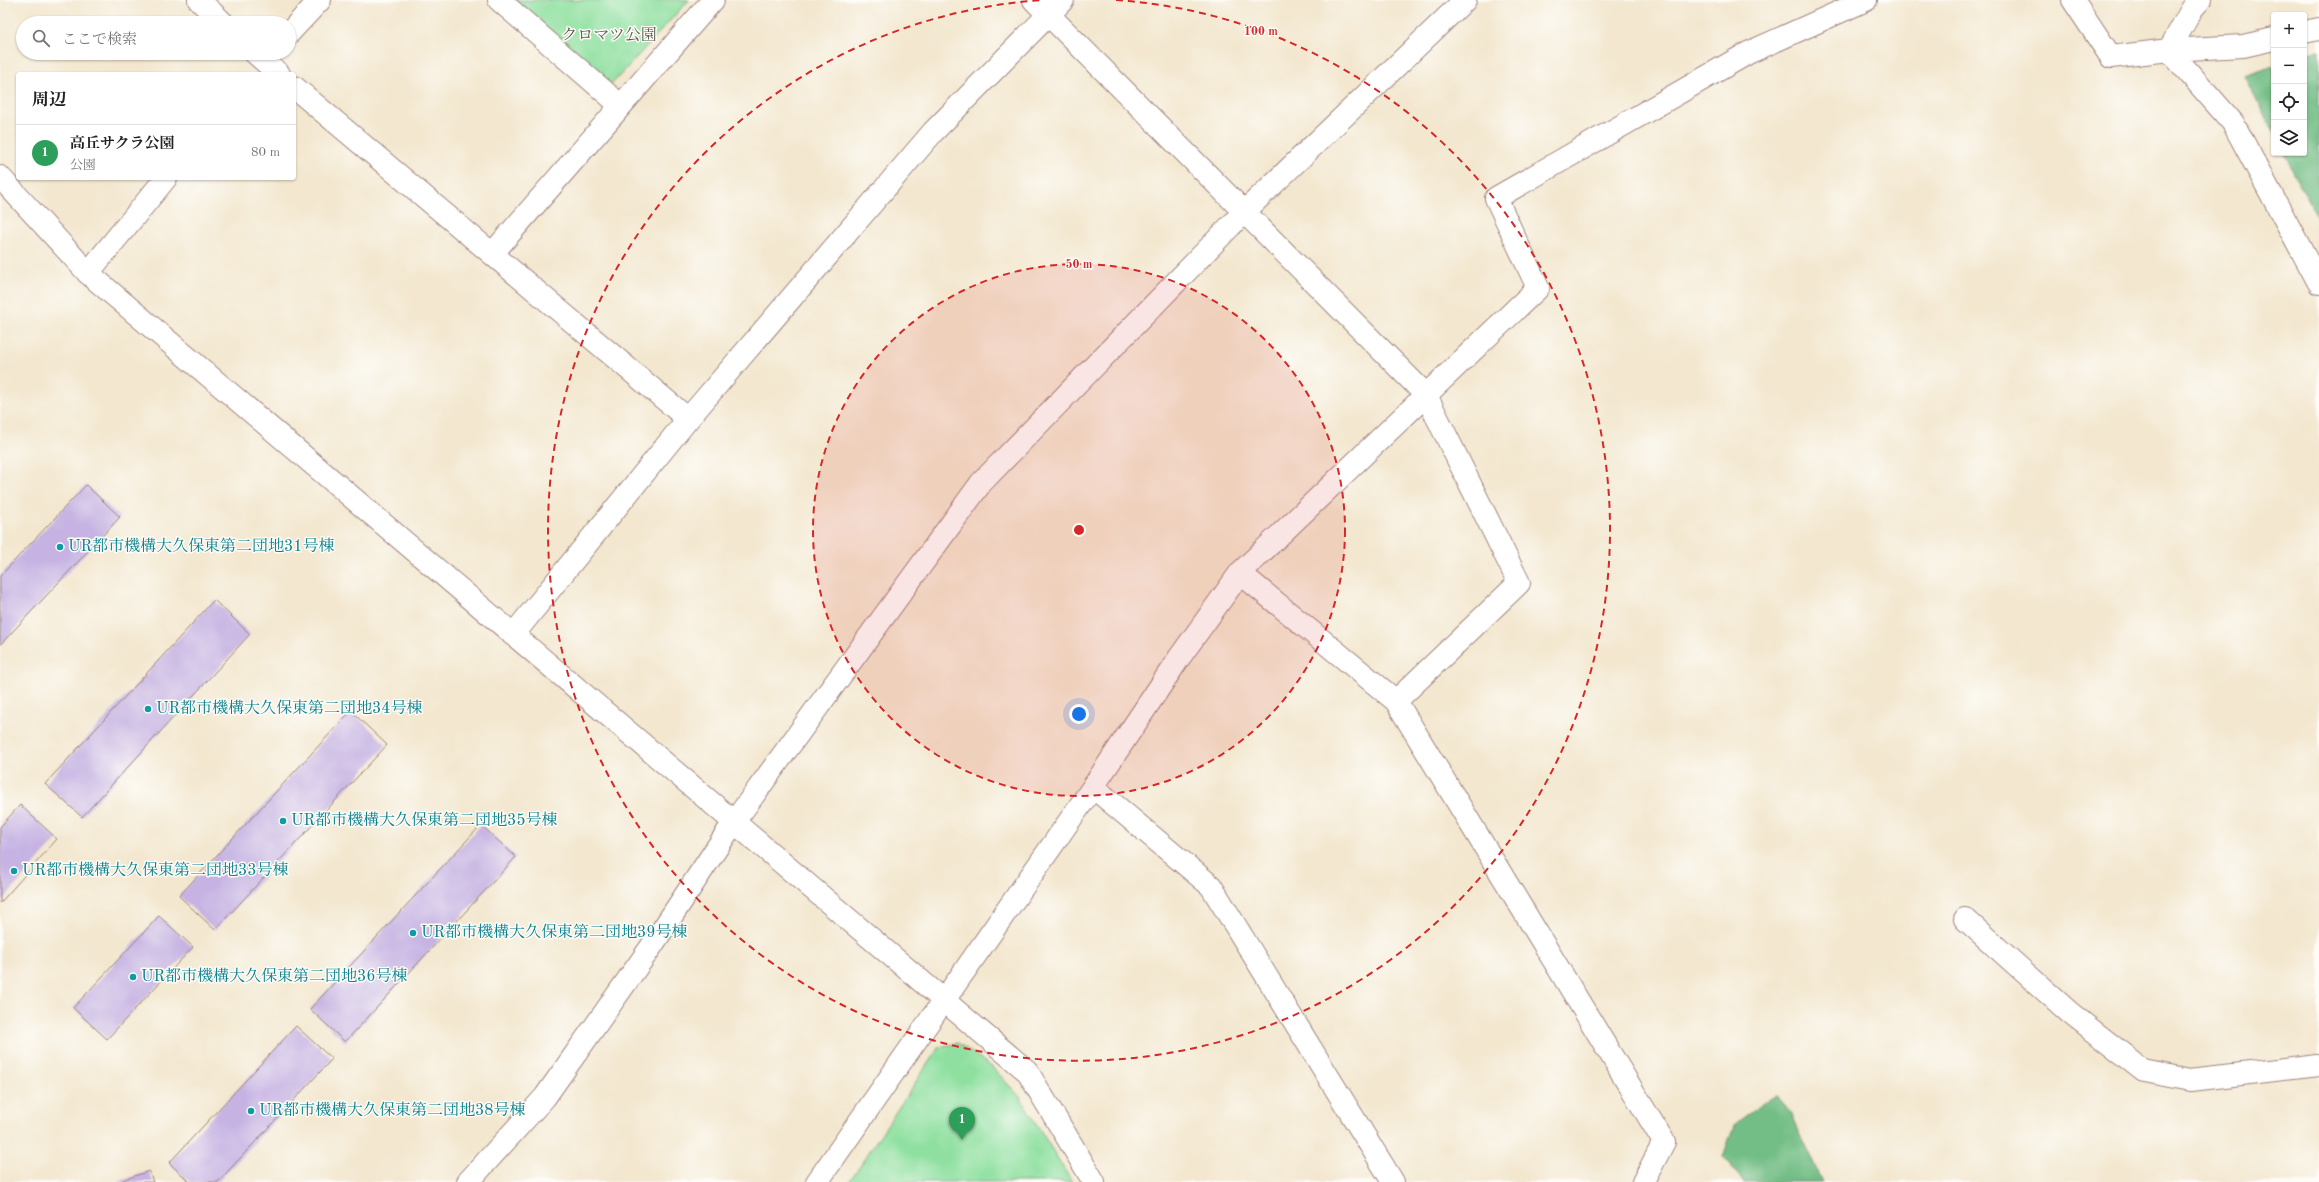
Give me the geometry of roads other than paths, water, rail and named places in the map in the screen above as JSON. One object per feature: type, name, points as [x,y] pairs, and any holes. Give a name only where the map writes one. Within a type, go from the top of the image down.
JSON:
[{"type":"street","points":[[199,0],[216,16]]},
{"type":"street","points":[[296,26],[320,0]]},
{"type":"street","points":[[499,0],[620,104]]},
{"type":"street","points":[[492,254],[620,104],[712,0]]},
{"type":"street","points":[[468,1182],[545,1097],[651,947],[734,822],[981,483],[1243,213],[1465,0]]},
{"type":"street","points":[[817,1182],[1093,786],[1179,658],[1240,573],[1538,288],[1496,198],[1748,53],[1866,0]]},
{"type":"street","points":[[2073,0],[2111,57],[2169,50],[2243,46],[2271,40]]},
{"type":"street","points":[[2169,50],[2192,9],[2200,0]]},
{"type":"street","points":[[514,634],[688,419],[933,132],[1049,5],[1243,213],[1426,395],[1519,583],[1396,701]]},
{"type":"street","points":[[2307,31],[2319,29]]},
{"type":"street","points":[[2169,50],[2233,123],[2319,283]]},
{"type":"street","points":[[296,89],[688,419]]},
{"type":"street","points":[[0,177],[88,273],[1027,1071],[1094,1182]]},
{"type":"street","points":[[88,273],[164,180]]},
{"type":"street","points":[[1240,573],[1396,701],[1664,1142],[1643,1182]]},
{"type":"street","points":[[1093,786],[1211,886],[1393,1182]]},
{"type":"street","points":[[1965,920],[2070,1013],[2144,1071],[2190,1080],[2319,1065]]},
{"type":"place","name":"UR都市機構大久保東第二団地31号棟","points":[[60,547]]},
{"type":"place","name":"UR都市機構大久保東第二団地34号棟","points":[[148,709]]},
{"type":"place","name":"UR都市機構大久保東第二団地35号棟","points":[[283,821]]},
{"type":"place","name":"UR都市機構大久保東第二団地33号棟","points":[[14,871]]},
{"type":"place","name":"UR都市機構大久保東第二団地39号棟","points":[[413,933]]},
{"type":"place","name":"UR都市機構大久保東第二団地36号棟","points":[[133,977]]},
{"type":"place","name":"UR都市機構大久保東第二団地38号棟","points":[[251,1111]]},
{"type":"place","name":"高丘サクラ公園","points":[[962,1140]]},
{"type":"park label","name":"クロマツ公園","points":[[609,36]]}]
